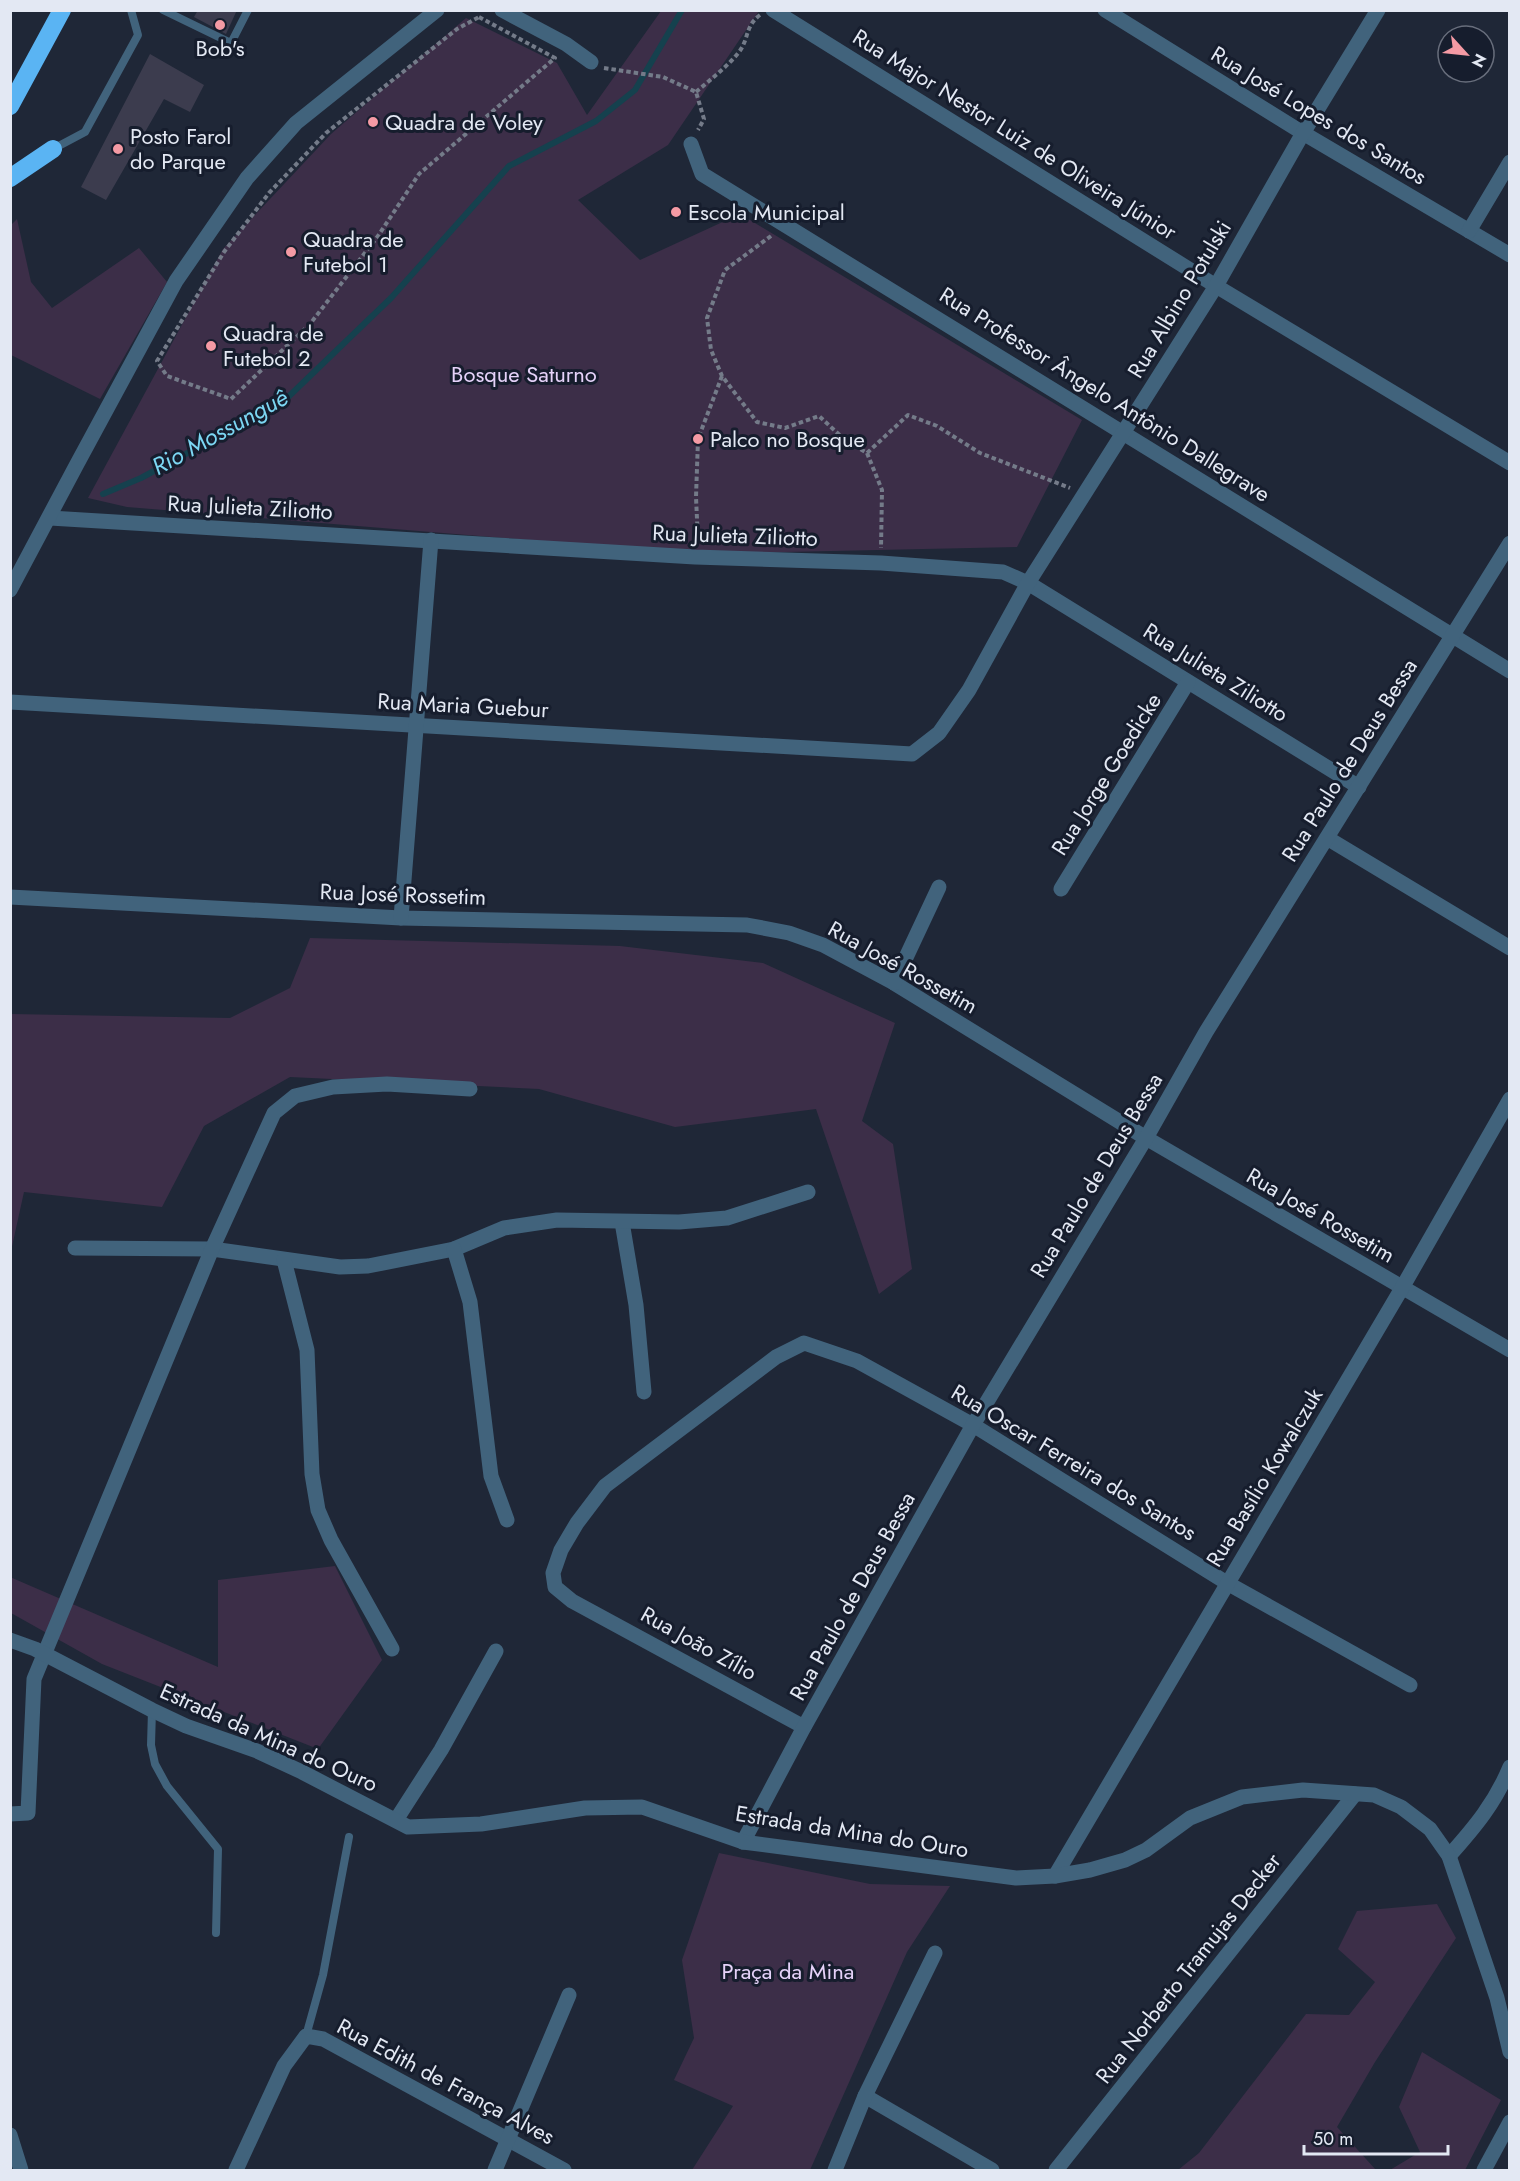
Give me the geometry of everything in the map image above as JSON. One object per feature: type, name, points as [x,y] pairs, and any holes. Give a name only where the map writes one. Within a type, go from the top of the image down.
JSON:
[{"type":"highway","points":[[10,106],[62,10]]},
{"type":"highway","points":[[10,178],[53,149]]},
{"type":"street","points":[[10,590],[176,281],[247,178],[296,123],[438,10]]},
{"type":"street","points":[[502,10],[566,44],[591,62]]},
{"type":"street","name":"Rua Major Nestor Luiz de Oliveira Júnior","points":[[773,10],[1216,286],[1509,463]]},
{"type":"street","name":"Rua José Lopes dos Santos","points":[[1105,10],[1303,133],[1509,255]]},
{"type":"street","name":"Rua Albino Potulski","points":[[912,754],[939,734],[969,690],[1028,583],[1216,286],[1303,133],[1378,10]]},
{"type":"street","name":"Rua Professor Ângelo Antônio Dallegrave","points":[[692,144],[702,174],[1453,634],[1509,671]]},
{"type":"street","points":[[1469,231],[1509,162]]},
{"type":"street","name":"Rua Julieta Ziliotto","points":[[50,518],[694,556],[881,563],[1003,572],[1028,583],[1359,787]]},
{"type":"street","points":[[401,918],[431,540]]},
{"type":"street","name":"Rua Paulo de Deus Bessa","points":[[743,1842],[804,1727],[973,1425],[1146,1138],[1206,1032],[1509,543]]},
{"type":"street","name":"Rua Jorge Goedicke","points":[[1061,889],[1188,682]]},
{"type":"street","name":"Rua Maria Guebur","points":[[10,702],[912,754]]},
{"type":"street","points":[[1327,838],[1508,943]]},
{"type":"street","points":[[894,983],[939,887]]},
{"type":"street","name":"Rua José Rossetim","points":[[10,897],[401,918],[747,925],[789,933],[823,945],[894,983],[1146,1138],[1509,1350]]},
{"type":"street","points":[[10,1814],[28,1813],[34,1679],[212,1249],[274,1113],[295,1096],[333,1087],[387,1084],[471,1089]]},
{"type":"street","name":"Rua Basílio Kowalczuk","points":[[1055,1876],[1402,1288],[1509,1099]]},
{"type":"street","points":[[75,1248],[212,1249],[340,1267],[368,1266],[454,1249],[504,1228],[557,1220],[679,1222],[727,1218],[808,1192]]},
{"type":"street","points":[[622,1222],[636,1305],[644,1392]]},
{"type":"street","points":[[454,1249],[470,1302],[491,1476],[507,1520]]},
{"type":"street","points":[[284,1260],[307,1350],[312,1474],[318,1510],[331,1540],[392,1649]]},
{"type":"street","name":"Rua Oscar Ferreira dos Santos","points":[[572,1601],[555,1587],[553,1573],[561,1550],[577,1523],[605,1486],[776,1357],[804,1343],[857,1361],[973,1425],[1227,1583],[1410,1685]]},
{"type":"street","name":"Rua João Zílio","points":[[572,1601],[804,1727]]},
{"type":"street","name":"Estrada da Mina do Ouro","points":[[10,1640],[44,1654],[186,1726],[257,1751],[408,1827],[481,1824],[585,1808],[642,1807],[743,1842],[1016,1878],[1055,1876],[1090,1870],[1125,1860],[1146,1850],[1190,1818],[1242,1797],[1303,1790],[1374,1795],[1401,1807],[1430,1828],[1449,1856],[1497,1998],[1509,2052]]},
{"type":"street","points":[[396,1820],[441,1750],[496,1651]]},
{"type":"street","points":[[1449,1856],[1505,1788],[1509,1767]]},
{"type":"street","name":"Rua Norberto Tramujas Decker","points":[[1056,2170],[1355,1794]]},
{"type":"street","points":[[834,2170],[865,2096],[935,1953]]},
{"type":"street","points":[[495,2170],[569,1995]]},
{"type":"street","points":[[236,2170],[284,2066],[306,2036]]},
{"type":"street","name":"Rua Edith de França Alves","points":[[306,2036],[323,2039],[564,2170]]},
{"type":"street","points":[[865,2096],[992,2170]]},
{"type":"street","points":[[1484,2170],[1509,2122]]},
{"type":"street","points":[[10,2135],[21,2170]]},
{"type":"lane","points":[[53,149],[86,132],[138,35],[131,10]]},
{"type":"lane","points":[[166,11],[231,44],[248,10]]},
{"type":"lane","points":[[152,1710],[151,1744],[155,1764],[167,1786],[218,1849],[216,1933]]},
{"type":"lane","points":[[306,2036],[323,1975],[349,1837]]},
{"type":"path","points":[[696,92],[741,50],[751,22],[765,10]]},
{"type":"path","points":[[479,17],[555,58],[419,174],[378,236],[310,324],[231,399],[167,376],[157,361],[224,252],[269,193],[326,133],[457,28],[479,17]]},
{"type":"path","points":[[608,70],[663,77],[696,92],[704,119],[692,144]]},
{"type":"path","points":[[786,225],[725,270],[707,318],[711,350],[722,376],[758,422],[785,428],[819,416],[845,440],[867,453],[882,490],[881,563]]},
{"type":"path","points":[[698,542],[696,497],[698,439],[722,376]]},
{"type":"path","points":[[867,453],[908,415],[937,426],[980,453],[1052,479]]},
{"type":"green space","name":"Bosque Saturno","points":[[661,11],[759,11],[668,145],[578,200],[640,260],[740,214],[1082,420],[1017,547],[699,554],[127,507],[88,498],[223,249],[331,134],[466,18],[557,63],[587,115]]},
{"type":"green space","points":[[17,219],[31,282],[52,308],[139,248],[167,282],[100,399],[11,355],[10,226]]},
{"type":"green space","points":[[310,938],[620,946],[763,963],[895,1023],[862,1121],[893,1144],[912,1269],[879,1294],[816,1109],[675,1127],[539,1089],[290,1077],[204,1126],[162,1207],[24,1192],[11,1251],[11,1014],[230,1018],[290,988]]},
{"type":"green space","points":[[335,1566],[382,1660],[318,1749],[102,1664],[11,1613],[10,1577],[218,1667],[218,1580]]},
{"type":"green space","name":"Praça da Mina","points":[[719,1853],[870,1884],[950,1886],[907,1952],[810,2170],[692,2170],[733,2106],[674,2080],[694,2038],[682,1960]]},
{"type":"green space","points":[[1437,1904],[1456,1938],[1375,2062],[1337,2127],[1376,2170],[1178,2170],[1199,2153],[1306,2014],[1349,2015],[1375,1982],[1338,1949],[1357,1911]]},
{"type":"green space","points":[[1422,2052],[1501,2100],[1465,2170],[1390,2170],[1420,2152],[1399,2107]]},
{"type":"building","name":"Bob's","points":[[198,10],[237,10],[226,34],[194,17]]},
{"type":"building","name":"Posto Farol do Parque","points":[[150,54],[204,85],[190,112],[164,99],[106,200],[81,187]]},
{"type":"waterway","name":"Rio Mossunguê","points":[[103,494],[141,478],[284,401],[391,298],[509,166],[596,121],[635,90],[682,10]]},
{"type":"place","name":"Bob's","points":[[220,25]]},
{"type":"place","name":"Quadra de Voley","points":[[373,122]]},
{"type":"place","name":"Posto Farol do Parque","points":[[118,149]]},
{"type":"place","name":"Escola Municipal","points":[[676,212]]},
{"type":"place","name":"Quadra de Futebol 1","points":[[291,252]]},
{"type":"place","name":"Quadra de Futebol 2","points":[[211,346]]},
{"type":"place","name":"Palco no Bosque","points":[[698,439]]}]
